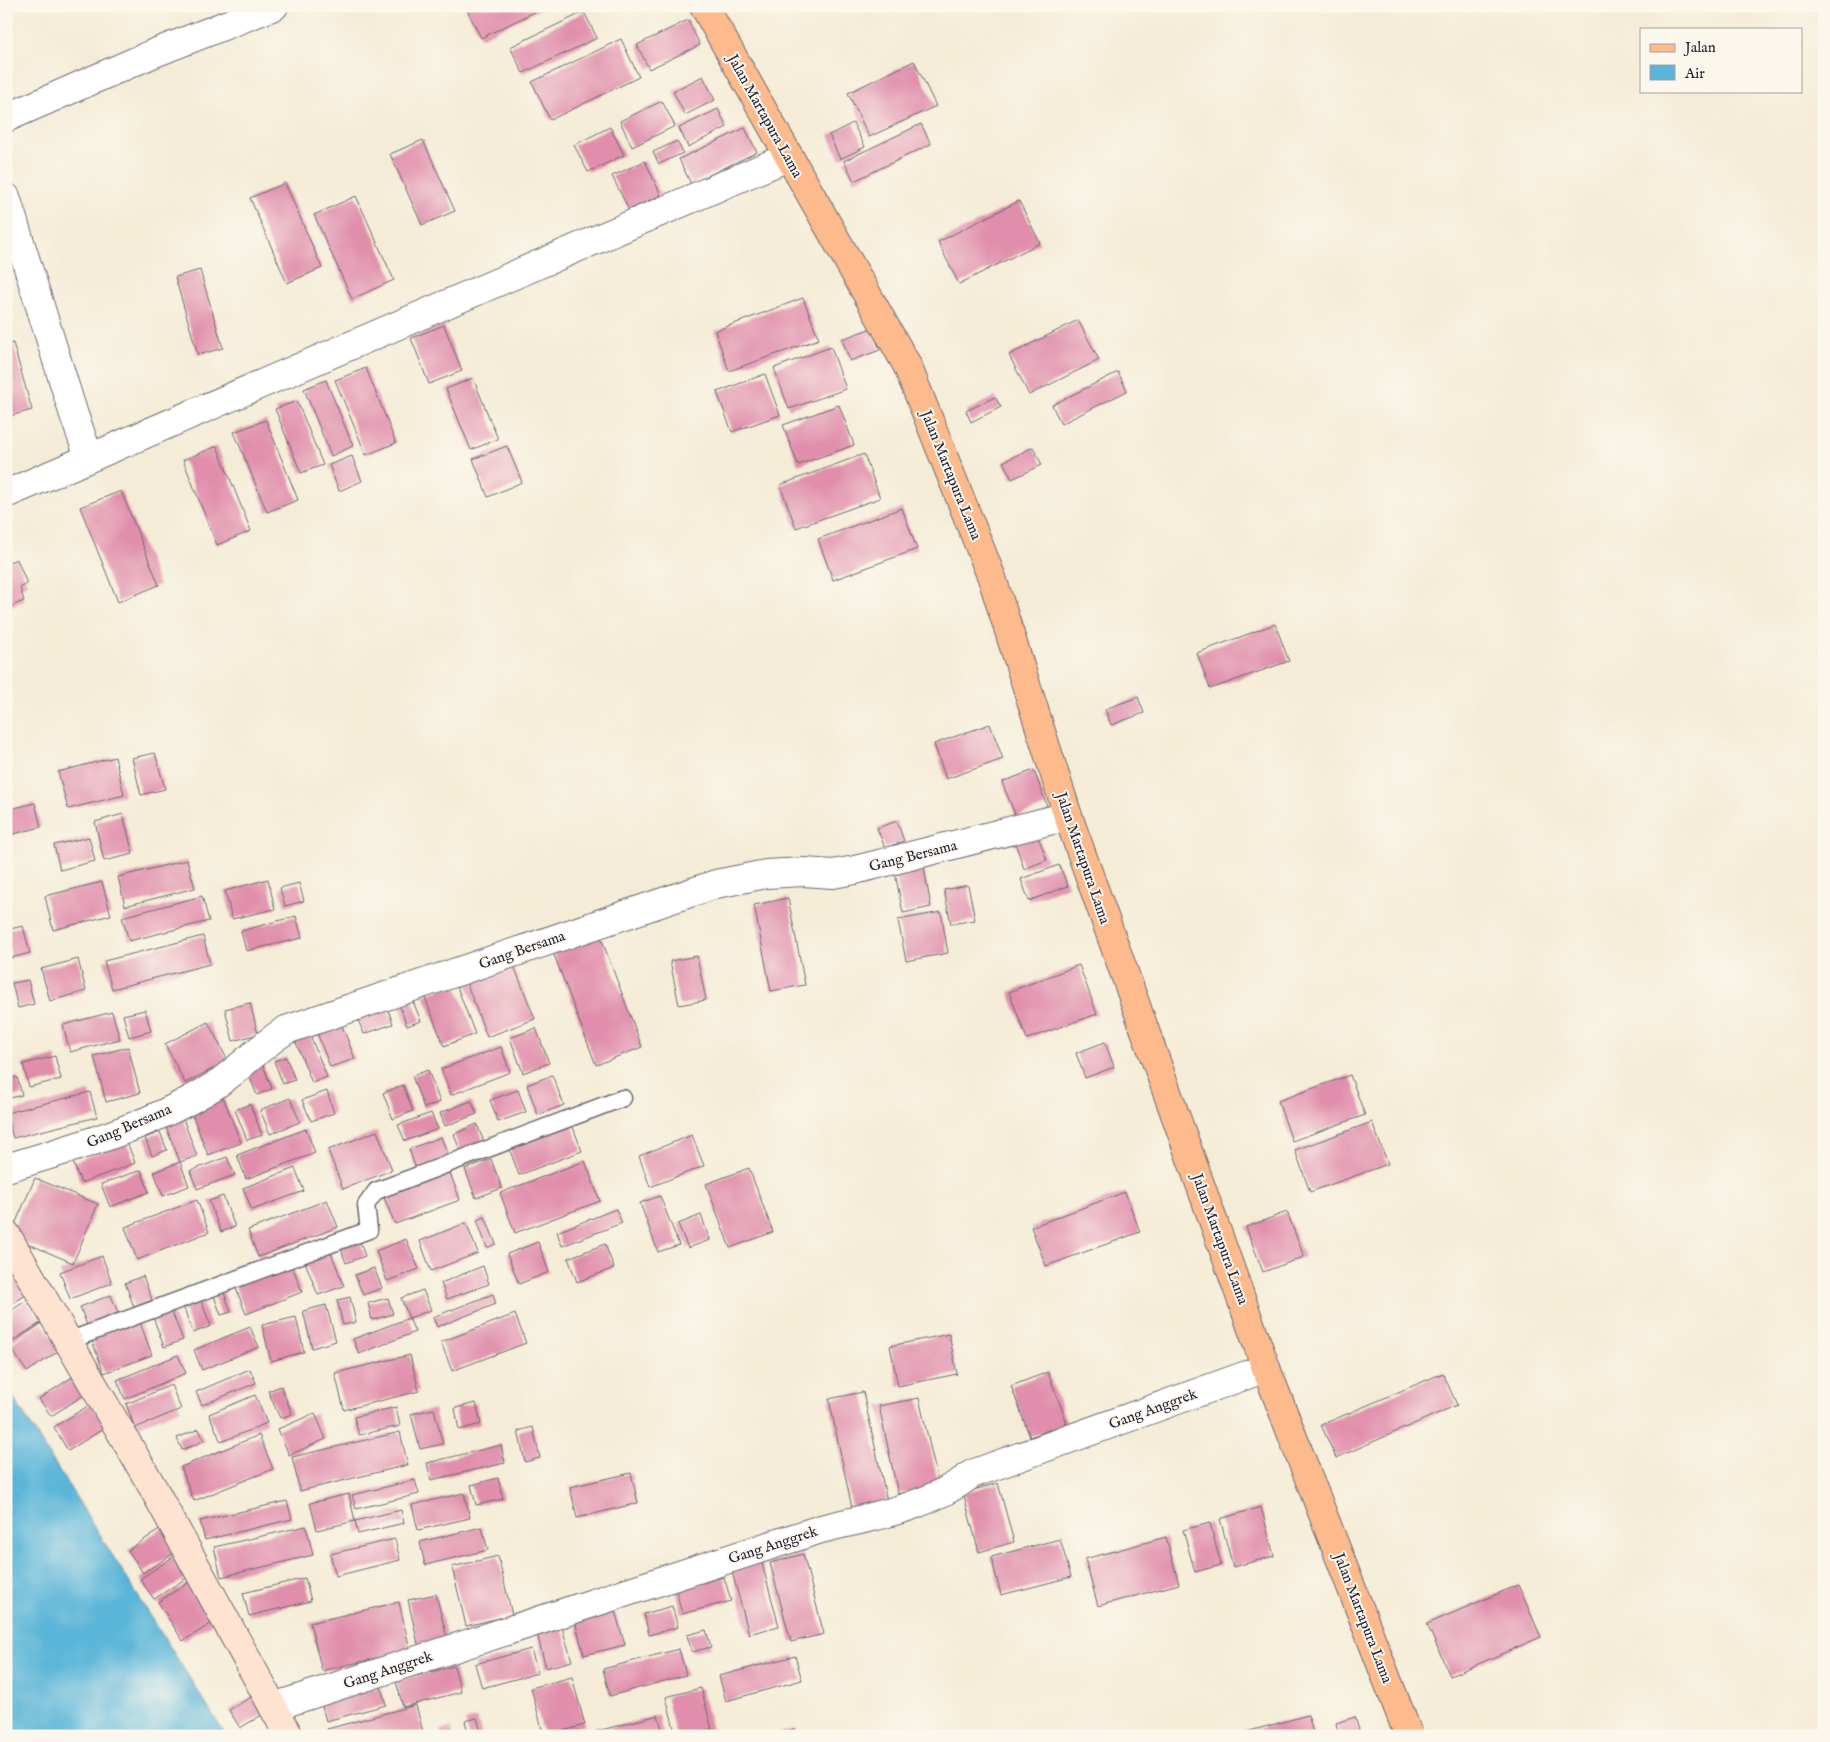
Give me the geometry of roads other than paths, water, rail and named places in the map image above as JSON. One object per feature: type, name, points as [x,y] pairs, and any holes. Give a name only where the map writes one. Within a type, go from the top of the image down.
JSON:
[{"type":"main road","name":"Jalan Martapura Lama","points":[[704,6],[907,365],[992,578],[1068,816],[1266,1368],[1409,1736]]},
{"type":"street","points":[[6,118],[152,54],[274,6]]},
{"type":"street","points":[[6,494],[788,157]]},
{"type":"street","points":[[6,197],[74,415],[89,457]]},
{"type":"street","name":"Gang Bersama","points":[[6,1168],[82,1145],[152,1119],[214,1085],[271,1038],[286,1030],[716,884],[766,874],[804,872],[833,874],[855,870],[1068,816]]},
{"type":"street","points":[[6,1234],[152,1486],[289,1736]]},
{"type":"street","name":"Gang Anggrek","points":[[273,1707],[822,1529],[906,1509],[955,1488],[972,1474],[1266,1368]]},
{"type":"lane","points":[[68,1341],[369,1230],[366,1205],[376,1192],[623,1098]]},
{"type":"water","points":[[6,1386],[226,1736],[6,1736]]}]
